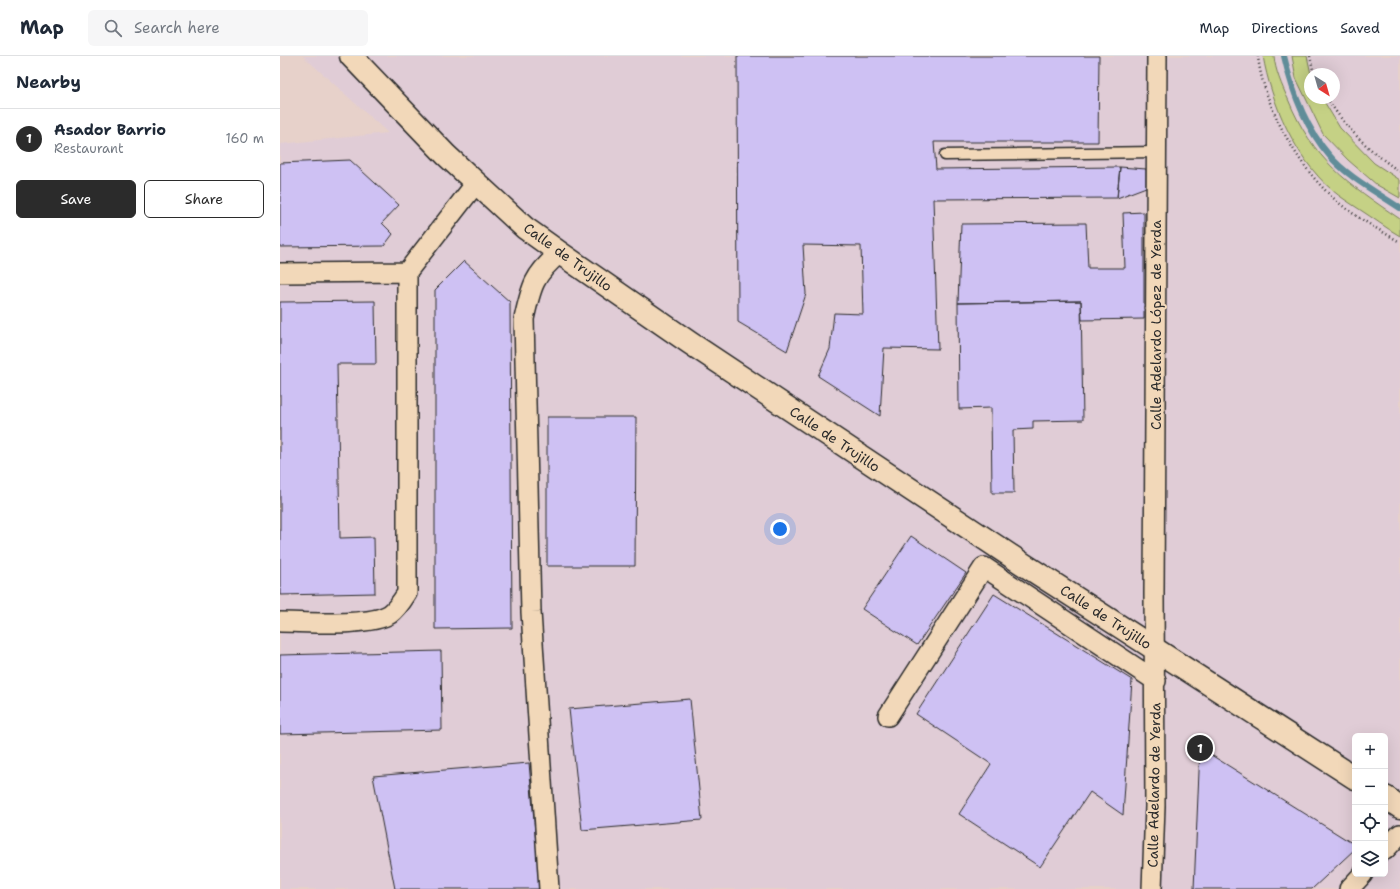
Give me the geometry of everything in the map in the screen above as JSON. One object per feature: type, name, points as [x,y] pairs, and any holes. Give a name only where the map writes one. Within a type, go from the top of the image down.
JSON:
[{"type":"main road","name":"Calle de Trujillo","points":[[351,56],[446,155],[525,228],[697,347],[1017,559],[1352,776]]},
{"type":"main road","points":[[1388,799],[1400,806]]},
{"type":"street","name":"Calle Adelardo López de Yerda","points":[[1155,649],[1157,56]]},
{"type":"street","points":[[280,622],[370,621],[389,614],[400,605],[407,593],[407,272],[476,183]]},
{"type":"street","points":[[549,889],[532,620],[524,319],[530,290],[544,266],[560,253]]},
{"type":"street","points":[[280,273],[407,272]]},
{"type":"street","points":[[888,716],[984,567],[1156,681]]},
{"type":"street","name":"Calle Adelardo de Yerda","points":[[1152,889],[1155,806],[1155,649]]},
{"type":"street","points":[[1388,847],[1400,834]]},
{"type":"street","points":[[1349,889],[1360,877]]},
{"type":"lane","points":[[945,155],[1157,152]]},
{"type":"path","points":[[1258,56],[1268,98],[1283,130],[1301,160],[1325,190],[1361,218],[1400,242]]},
{"type":"path","points":[[1310,56],[1313,68]]},
{"type":"path","points":[[1331,104],[1343,122],[1356,137],[1377,156],[1400,172]]},
{"type":"shaded area","points":[[303,56],[1400,56],[1400,889],[280,889],[280,144],[388,133]]},
{"type":"green space","points":[[1263,56],[1274,56],[1279,78],[1298,120],[1320,154],[1364,194],[1400,219],[1400,236],[1335,193],[1307,162],[1296,146],[1279,110],[1272,92]]},
{"type":"green space","points":[[1292,56],[1307,56],[1310,68],[1304,68],[1304,95],[1296,78]]},
{"type":"green space","points":[[1309,104],[1326,104],[1340,128],[1374,163],[1400,180],[1400,198],[1377,185],[1348,160],[1323,134]]},
{"type":"building","points":[[737,56],[1099,56],[1098,142],[934,142],[936,169],[1120,167],[1117,198],[933,199],[938,349],[884,348],[880,416],[818,376],[830,349],[834,313],[863,314],[861,246],[803,245],[806,294],[787,351],[738,322]]},
{"type":"building","points":[[350,160],[399,205],[382,223],[393,234],[384,246],[280,247],[280,163]]},
{"type":"building","points":[[1120,167],[1146,169],[1146,187],[1117,198]]},
{"type":"building","points":[[1144,212],[1144,319],[1082,320],[1081,301],[958,303],[961,224],[1086,223],[1088,268],[1125,268],[1123,213]]},
{"type":"building","points":[[464,261],[510,302],[512,628],[435,629],[435,290]]},
{"type":"building","points":[[375,301],[376,364],[337,364],[340,538],[374,537],[375,593],[280,595],[280,302]]},
{"type":"building","points":[[1081,301],[1083,420],[1033,421],[1033,429],[1013,430],[1014,493],[992,493],[991,408],[959,409],[958,303]]},
{"type":"building","points":[[547,417],[636,417],[635,566],[547,566]]},
{"type":"building","points":[[911,536],[966,573],[917,645],[862,609]]},
{"type":"building","points":[[994,594],[1132,680],[1123,815],[1090,792],[1040,867],[959,814],[991,764],[916,714]]},
{"type":"building","points":[[441,651],[442,730],[280,734],[280,655]]},
{"type":"building","points":[[690,699],[702,820],[582,830],[569,709]]},
{"type":"building","points":[[1200,748],[1352,843],[1352,852],[1312,889],[1194,889]]},
{"type":"building","points":[[529,763],[540,889],[395,889],[373,776]]},
{"type":"waterway","points":[[1284,56],[1300,108],[1313,133],[1329,155],[1344,170],[1400,208]]},
{"type":"place","name":"Asador Barrio","points":[[1200,748]]}]
